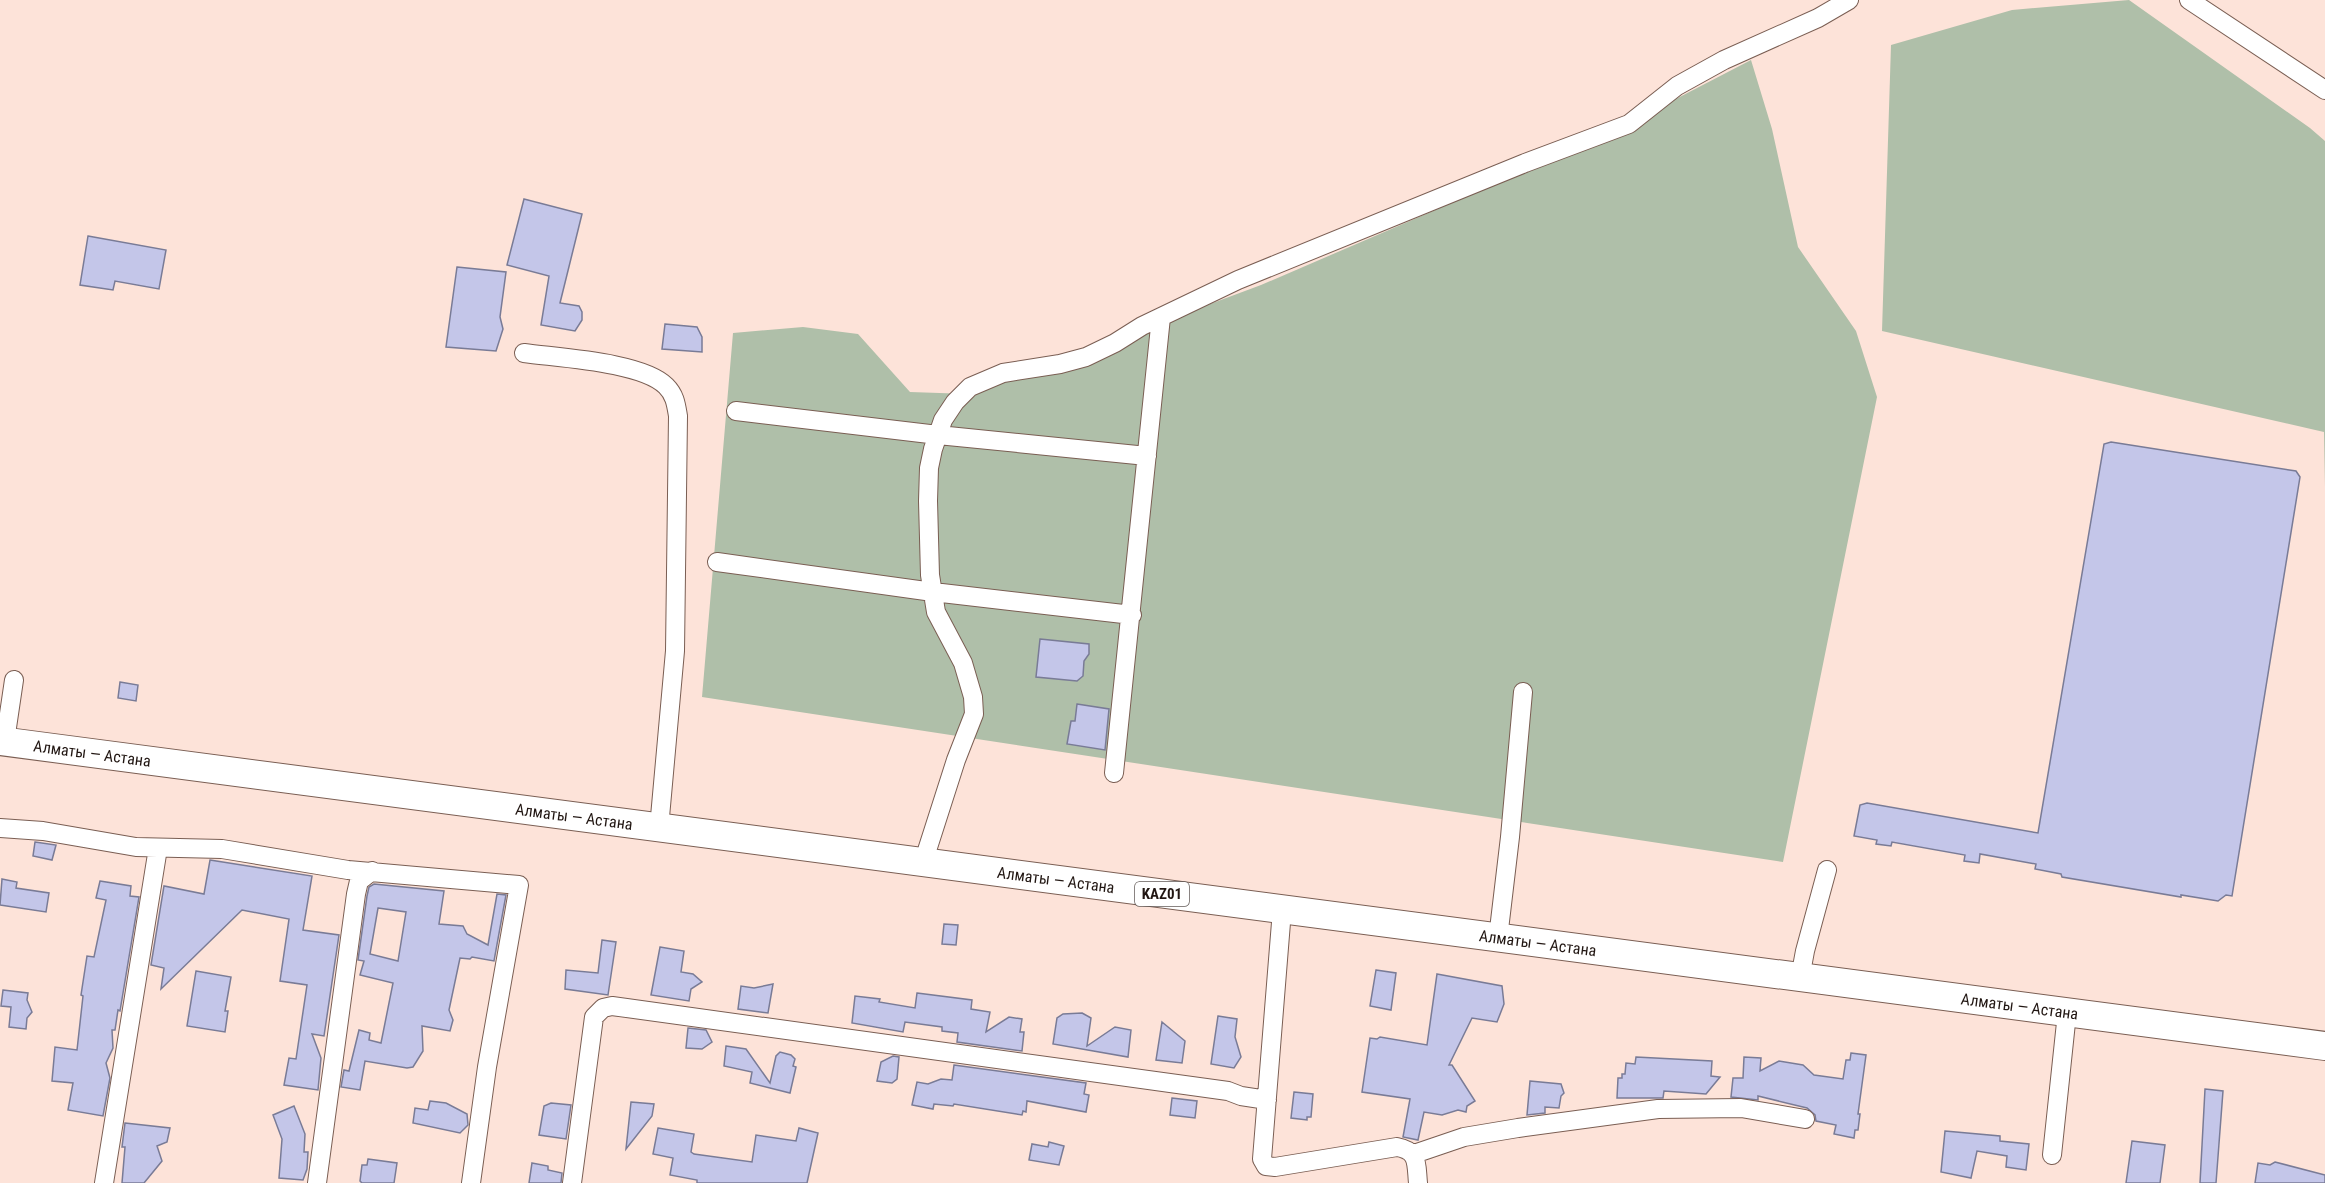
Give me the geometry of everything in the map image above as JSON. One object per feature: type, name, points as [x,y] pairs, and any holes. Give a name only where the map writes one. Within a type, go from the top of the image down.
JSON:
[{"type":"highway","name":"Алматы — Астана","points":[[3,741],[2325,1046]]},
{"type":"street","points":[[923,863],[956,760],[974,714],[973,697],[963,663],[936,612],[930,575],[929,468],[943,420],[955,402],[978,383],[1003,373],[1060,364],[1086,357],[1161,316],[1238,280],[1525,163],[1629,124],[1677,86],[1724,60],[1818,18],[1849,0]]},
{"type":"street","points":[[2189,0],[2325,90]]},
{"type":"street","points":[[1114,773],[1161,316]]},
{"type":"street","points":[[524,353],[623,367],[647,373],[665,385],[674,396],[678,416],[675,651],[659,828]]},
{"type":"street","points":[[736,411],[938,435],[1147,456]]},
{"type":"street","points":[[717,562],[933,592],[1132,615]]},
{"type":"street","points":[[3,741],[14,680]]},
{"type":"street","points":[[1498,938],[1510,837],[1522,693]]},
{"type":"street","points":[[0,828],[43,831],[136,847],[222,849],[348,870],[519,885],[488,1056],[471,1183]]},
{"type":"street","points":[[105,1183],[158,848]]},
{"type":"street","points":[[1800,978],[1827,870]]},
{"type":"street","points":[[317,1183],[356,894],[359,881],[372,871]]},
{"type":"street","points":[[1282,910],[1262,1159],[1266,1166],[1275,1167],[1397,1147],[1414,1154],[1418,1183]]},
{"type":"street","points":[[572,1183],[594,1017],[603,1008],[612,1006],[1228,1091],[1241,1096],[1267,1100]]},
{"type":"street","points":[[2052,1155],[2067,1013]]},
{"type":"street","points":[[1414,1154],[1464,1137],[1658,1109],[1741,1108],[1805,1119]]},
{"type":"green space","points":[[2129,0],[2325,141],[2325,487],[2324,432],[1882,331],[1891,45],[2012,10]]},
{"type":"green space","points":[[1751,60],[1772,129],[1798,247],[1856,331],[1877,397],[1783,862],[702,697],[733,333],[803,327],[858,334],[910,392],[969,394],[1261,285],[1589,144]]},
{"type":"building","points":[[524,199],[582,214],[560,303],[579,306],[582,320],[575,331],[541,325],[549,276],[507,265]]},
{"type":"building","points":[[88,236],[166,250],[159,289],[115,281],[113,290],[80,285]]},
{"type":"building","points":[[457,267],[506,272],[500,317],[503,329],[496,351],[446,347]]},
{"type":"building","points":[[665,324],[697,327],[702,337],[702,352],[662,349]]},
{"type":"building","points":[[2111,442],[2296,471],[2300,477],[2232,896],[2226,895],[2218,901],[2062,877],[2061,874],[2035,869],[2036,864],[1980,854],[1979,863],[1964,861],[1965,855],[1892,842],[1891,846],[1876,844],[1877,840],[1854,836],[1860,805],[1867,803],[2038,833],[2104,444]]},
{"type":"building","points":[[1040,639],[1089,644],[1089,654],[1084,661],[1083,676],[1077,681],[1036,677]]},
{"type":"building","points":[[120,682],[138,685],[136,701],[118,698]]},
{"type":"building","points":[[1077,704],[1109,709],[1105,750],[1067,744],[1071,721],[1075,721]]},
{"type":"building","points":[[35,842],[56,845],[52,860],[33,856]]},
{"type":"building","points":[[210,860],[312,876],[303,930],[339,935],[324,1036],[312,1034],[321,1058],[318,1090],[284,1085],[289,1058],[296,1059],[307,985],[280,981],[289,919],[242,910],[161,989],[164,968],[151,965],[164,886],[204,894]]},
{"type":"building","points":[[2,879],[17,882],[16,888],[49,893],[46,912],[0,905]]},
{"type":"building","points":[[100,881],[131,886],[130,896],[139,897],[120,1011],[118,1010],[115,1030],[112,1030],[113,1048],[106,1063],[110,1078],[103,1116],[68,1110],[73,1083],[52,1081],[55,1047],[77,1050],[83,996],[81,995],[87,956],[94,957],[106,900],[96,898]]},
{"type":"building","points":[[374,884],[444,891],[439,924],[463,926],[467,934],[488,945],[497,894],[506,895],[494,961],[472,957],[470,959],[460,958],[449,1010],[453,1020],[450,1031],[422,1026],[423,1051],[413,1067],[365,1061],[360,1090],[341,1087],[344,1070],[349,1071],[359,1030],[370,1033],[369,1040],[381,1043],[393,983],[360,975],[364,961],[358,960],[369,887]],"holes":[[[378,908],[406,912],[398,961],[370,954]]]},
{"type":"building","points":[[944,924],[958,925],[956,945],[942,944]]},
{"type":"building","points":[[602,940],[616,942],[608,995],[565,989],[566,970],[598,973]]},
{"type":"building","points":[[660,947],[684,951],[681,972],[693,974],[702,982],[691,989],[689,1001],[651,995]]},
{"type":"building","points":[[1376,970],[1396,973],[1391,1010],[1370,1006]]},
{"type":"building","points":[[196,971],[231,977],[225,1011],[228,1011],[225,1032],[187,1026]]},
{"type":"building","points":[[1437,974],[1502,986],[1504,1004],[1497,1022],[1472,1018],[1449,1065],[1452,1065],[1475,1101],[1467,1106],[1466,1112],[1458,1110],[1442,1115],[1424,1112],[1418,1140],[1403,1137],[1410,1099],[1362,1092],[1370,1038],[1380,1037],[1427,1045]]},
{"type":"building","points":[[773,984],[768,1013],[738,1009],[741,986],[754,988]]},
{"type":"building","points":[[3,990],[28,993],[27,1000],[32,1012],[27,1018],[26,1029],[9,1027],[11,1007],[1,1006]]},
{"type":"building","points":[[917,993],[972,1000],[971,1009],[990,1012],[986,1032],[1009,1017],[1022,1019],[1020,1032],[1024,1032],[1022,1051],[957,1042],[958,1033],[942,1031],[942,1027],[905,1022],[903,1032],[852,1023],[855,996],[880,999],[879,1002],[915,1008]]},
{"type":"building","points":[[1082,1013],[1091,1018],[1087,1046],[1115,1027],[1131,1030],[1128,1057],[1053,1044],[1057,1018],[1063,1014]]},
{"type":"building","points":[[1218,1016],[1237,1019],[1235,1037],[1241,1057],[1234,1068],[1211,1064]]},
{"type":"building","points":[[1162,1022],[1185,1041],[1182,1063],[1156,1060]]},
{"type":"building","points":[[688,1028],[706,1030],[712,1042],[702,1049],[686,1048]]},
{"type":"building","points":[[726,1046],[746,1049],[770,1083],[776,1056],[780,1052],[791,1055],[795,1059],[793,1066],[796,1067],[790,1093],[750,1083],[752,1072],[724,1066]]},
{"type":"building","points":[[1851,1053],[1866,1055],[1858,1130],[1855,1130],[1854,1138],[1834,1134],[1836,1125],[1816,1121],[1815,1115],[1807,1108],[1758,1096],[1758,1100],[1731,1097],[1733,1078],[1743,1078],[1744,1057],[1761,1058],[1760,1071],[1779,1061],[1803,1065],[1814,1075],[1843,1079],[1846,1060],[1850,1060]]},
{"type":"building","points":[[893,1056],[899,1057],[897,1079],[892,1083],[877,1081],[881,1062]]},
{"type":"building","points":[[1636,1057],[1712,1061],[1711,1076],[1720,1077],[1706,1094],[1664,1091],[1663,1098],[1617,1098],[1618,1078],[1622,1078],[1622,1074],[1625,1074],[1626,1063],[1635,1064]]},
{"type":"building","points":[[954,1065],[1086,1083],[1084,1094],[1089,1095],[1086,1112],[1027,1101],[1026,1112],[1023,1111],[1022,1115],[954,1104],[953,1106],[934,1104],[933,1109],[912,1105],[917,1082],[928,1084],[941,1079],[952,1080]]},
{"type":"building","points":[[1530,1081],[1561,1084],[1564,1093],[1561,1096],[1559,1108],[1545,1107],[1545,1113],[1527,1115]]},
{"type":"building","points":[[2205,1089],[2223,1091],[2216,1183],[2200,1183]]},
{"type":"building","points":[[1294,1092],[1313,1094],[1311,1117],[1307,1117],[1307,1120],[1291,1118]]},
{"type":"building","points":[[1172,1098],[1197,1101],[1195,1118],[1170,1115]]},
{"type":"building","points":[[430,1101],[446,1103],[467,1114],[468,1125],[460,1133],[413,1123],[415,1108],[428,1110]]},
{"type":"building","points":[[631,1102],[654,1104],[652,1116],[626,1149]]},
{"type":"building","points":[[551,1103],[571,1105],[566,1139],[539,1135],[544,1106]]},
{"type":"building","points":[[294,1106],[305,1134],[304,1152],[308,1152],[307,1169],[303,1180],[279,1178],[282,1139],[273,1115]]},
{"type":"building","points":[[125,1123],[170,1128],[167,1142],[157,1146],[162,1161],[144,1183],[122,1183]]},
{"type":"building","points":[[658,1128],[694,1134],[691,1152],[694,1154],[752,1162],[756,1135],[796,1141],[799,1128],[818,1133],[807,1183],[697,1183],[697,1180],[670,1175],[673,1158],[653,1154]]},
{"type":"building","points":[[1945,1131],[2000,1136],[2000,1141],[2029,1144],[2026,1170],[2006,1167],[2007,1156],[1977,1151],[1971,1178],[1941,1172]]},
{"type":"building","points":[[2132,1141],[2165,1145],[2160,1183],[2126,1183]]},
{"type":"building","points":[[1049,1142],[1064,1146],[1059,1165],[1029,1160],[1032,1144],[1048,1147]]},
{"type":"building","points":[[368,1159],[397,1163],[394,1183],[362,1183],[360,1181],[362,1165],[367,1165]]},
{"type":"building","points":[[2275,1162],[2325,1175],[2325,1183],[2255,1183],[2258,1163],[2270,1165]]},
{"type":"building","points":[[532,1163],[548,1166],[548,1170],[562,1173],[561,1183],[529,1183]]}]
